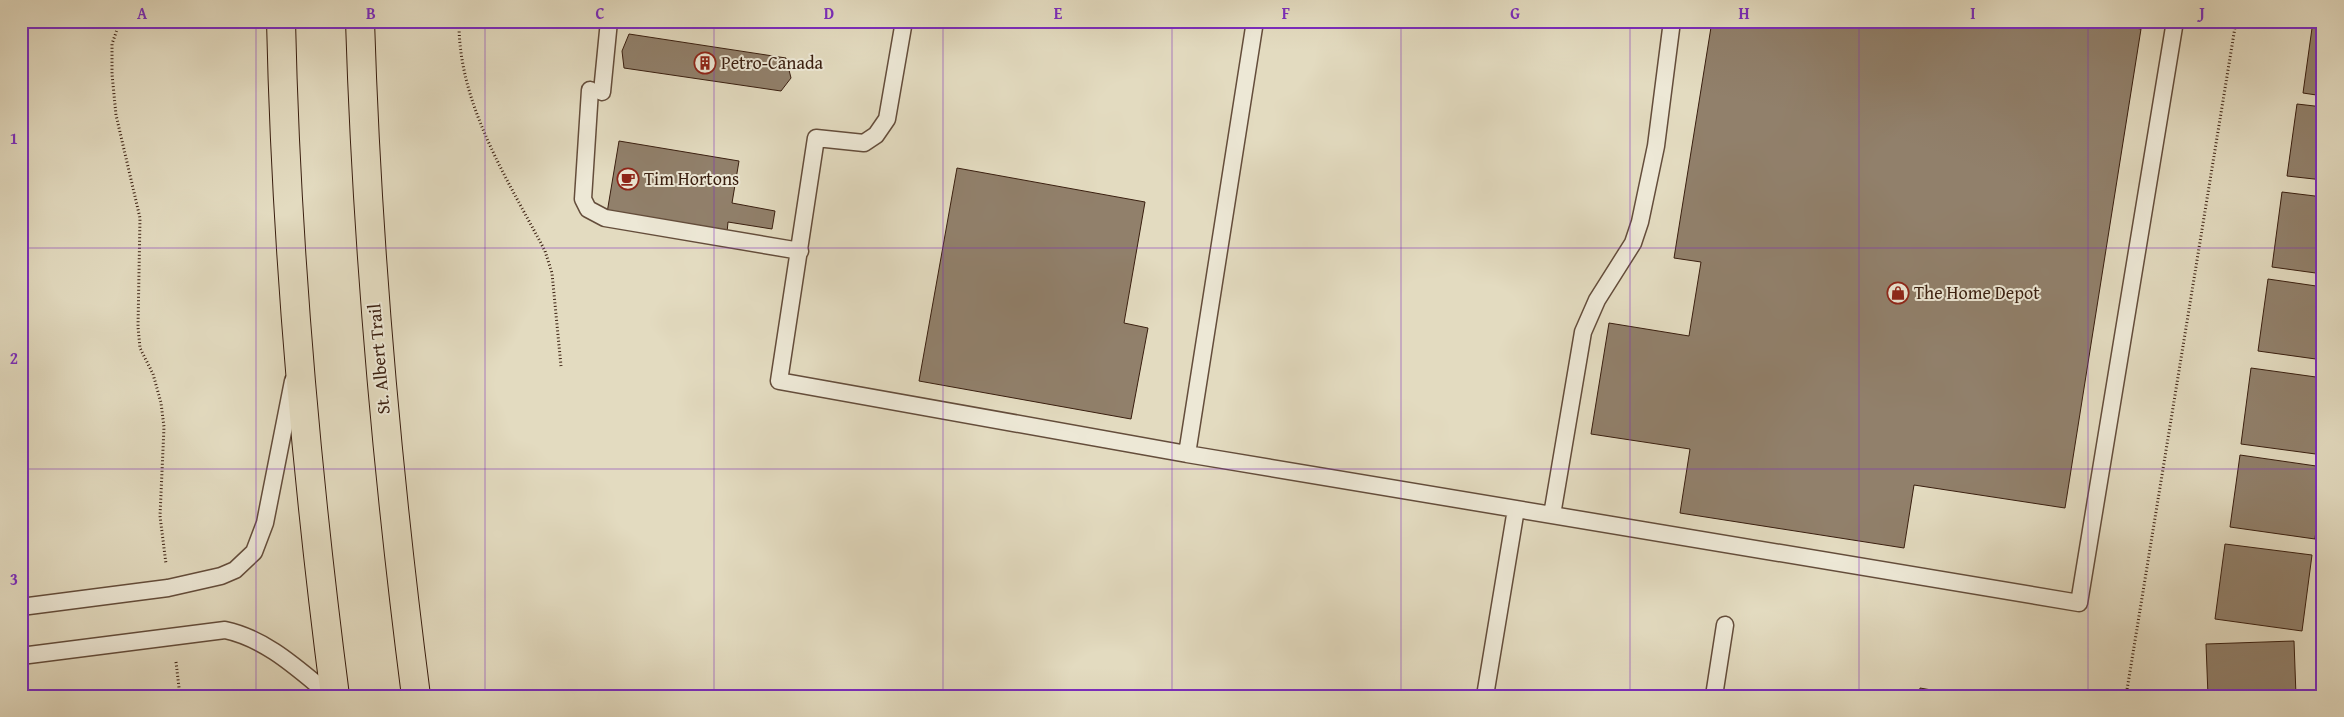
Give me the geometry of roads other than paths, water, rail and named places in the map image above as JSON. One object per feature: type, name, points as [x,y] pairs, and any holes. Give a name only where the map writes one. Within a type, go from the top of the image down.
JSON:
[{"type":"main road","points":[[281,21],[289,230],[298,354],[333,696]]},
{"type":"main road","name":"St. Albert Trail","points":[[360,21],[369,229],[380,380],[416,696]]},
{"type":"lane","points":[[609,21],[583,178],[583,199],[588,209],[606,218],[800,250]]},
{"type":"lane","points":[[904,21],[887,119],[876,135],[864,143],[816,138],[779,381],[1187,454],[2079,603],[2175,21]]},
{"type":"lane","points":[[1187,454],[1255,21]]},
{"type":"lane","points":[[1552,515],[1582,332],[1597,300],[1633,243],[1640,222],[1656,146],[1672,21]]},
{"type":"lane","points":[[21,607],[168,588],[221,576],[235,570],[254,552],[265,523],[298,354]]},
{"type":"lane","points":[[1485,696],[1516,509]]},
{"type":"lane","points":[[1714,696],[1725,625]]},
{"type":"lane","points":[[21,656],[208,631],[238,633],[279,654],[333,696]]},
{"type":"place","name":"Petro-Canada","points":[[705,63]]},
{"type":"place","name":"Tim Hortons","points":[[628,179]]},
{"type":"place","name":"The Home Depot","points":[[1898,293]]}]
